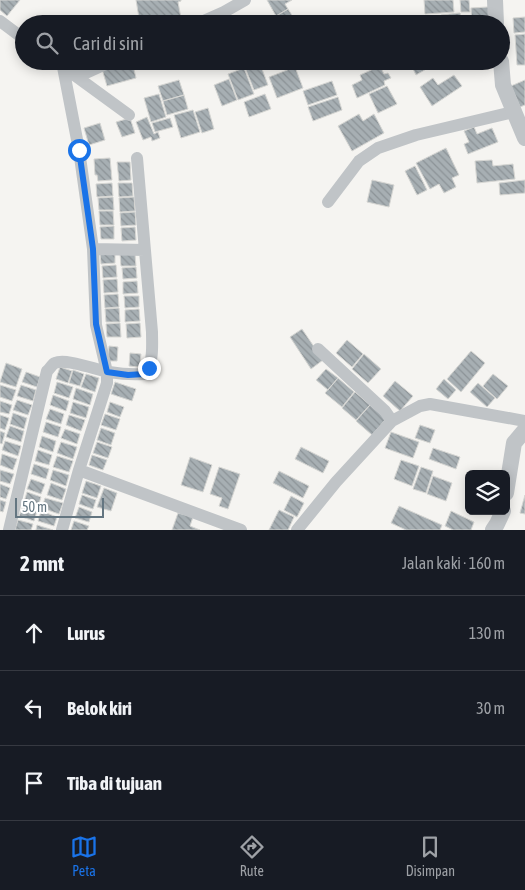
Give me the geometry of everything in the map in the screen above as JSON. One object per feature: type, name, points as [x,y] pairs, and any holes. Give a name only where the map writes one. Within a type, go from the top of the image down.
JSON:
[{"type":"street","points":[[228,15],[245,0]]},
{"type":"street","points":[[495,0],[496,15]]},
{"type":"street","points":[[0,21],[15,32]]},
{"type":"street","points":[[60,70],[79,150],[93,249],[96,324],[107,372],[107,383],[62,530]]},
{"type":"street","points":[[67,70],[129,115]]},
{"type":"street","points":[[77,77],[92,70]]},
{"type":"street","points":[[501,70],[503,85],[525,138]]},
{"type":"street","points":[[328,202],[359,161],[378,148],[416,134],[513,112]]},
{"type":"street","points":[[9,530],[47,371],[56,362],[65,362],[128,375],[144,374],[149,368],[152,332],[136,158]]},
{"type":"street","points":[[93,249],[145,250]]},
{"type":"street","points":[[318,349],[385,411],[392,420]]},
{"type":"street","points":[[297,530],[336,482],[392,420],[420,406],[430,404],[525,422]]},
{"type":"street","points":[[510,470],[514,443],[525,430]]},
{"type":"street","points":[[79,470],[241,530]]},
{"type":"street","points":[[493,530],[501,515]]},
{"type":"building","points":[[0,0],[20,0],[7,16],[0,10]]},
{"type":"building","points":[[136,0],[181,0],[178,2],[180,15],[138,15]]},
{"type":"building","points":[[267,0],[292,0],[285,4],[288,9],[275,15]]},
{"type":"building","points":[[424,0],[453,0],[454,12],[425,14]]},
{"type":"building","points":[[460,0],[469,0],[470,12],[461,12]]},
{"type":"building","points":[[488,7],[492,15],[471,15],[471,8]]},
{"type":"building","points":[[288,9],[292,15],[278,15]]},
{"type":"building","points":[[460,13],[460,15],[441,15]]},
{"type":"building","points":[[525,17],[525,32],[514,33],[513,18]]},
{"type":"building","points":[[525,34],[525,65],[517,65],[515,35]]},
{"type":"building","points":[[102,70],[134,70],[136,78],[107,86]]},
{"type":"building","points":[[245,70],[254,94],[238,100],[228,74]]},
{"type":"building","points":[[246,70],[262,70],[268,85],[254,90]]},
{"type":"building","points":[[287,70],[296,70],[303,88],[277,98],[269,77]]},
{"type":"building","points":[[371,70],[382,70],[384,74],[388,73],[391,78],[384,81],[385,85],[357,98],[352,85],[362,80],[360,75]]},
{"type":"building","points":[[414,70],[425,70],[416,75]]},
{"type":"building","points":[[454,75],[462,86],[432,106],[420,87],[433,78],[438,85]]},
{"type":"building","points":[[229,79],[237,100],[222,106],[214,85]]},
{"type":"building","points":[[179,80],[184,95],[163,101],[158,86]]},
{"type":"building","points":[[525,80],[525,105],[520,107],[511,86]]},
{"type":"building","points":[[332,81],[337,95],[308,105],[303,91]]},
{"type":"building","points":[[387,86],[397,104],[378,113],[369,94]]},
{"type":"building","points":[[159,94],[166,117],[151,122],[144,98]]},
{"type":"building","points":[[265,94],[271,109],[249,117],[244,102]]},
{"type":"building","points":[[184,95],[188,109],[167,115],[163,101]]},
{"type":"building","points":[[338,97],[342,110],[313,121],[308,107]]},
{"type":"building","points":[[208,108],[214,129],[202,133],[195,112]]},
{"type":"building","points":[[193,110],[200,132],[181,138],[174,115]]},
{"type":"building","points":[[359,114],[363,121],[374,114],[384,133],[352,151],[338,126]]},
{"type":"building","points":[[147,117],[154,134],[158,132],[160,138],[152,141],[151,137],[143,140],[136,122]]},
{"type":"building","points":[[130,118],[135,133],[122,137],[116,122]]},
{"type":"building","points":[[170,118],[173,127],[155,132],[152,123]]},
{"type":"building","points":[[100,123],[105,140],[89,145],[84,128]]},
{"type":"building","points":[[474,127],[477,134],[492,128],[498,142],[468,154],[464,144],[469,142],[464,131]]},
{"type":"building","points":[[446,148],[459,175],[452,178],[456,187],[444,193],[439,184],[430,189],[416,163]]},
{"type":"building","points":[[110,158],[112,180],[98,181],[97,175],[95,175],[94,159]]},
{"type":"building","points":[[492,160],[493,166],[513,164],[515,179],[477,183],[475,161]]},
{"type":"building","points":[[117,162],[130,162],[131,180],[119,181]]},
{"type":"building","points":[[415,166],[427,190],[417,195],[405,171]]},
{"type":"building","points":[[372,180],[394,185],[389,207],[367,202]]},
{"type":"building","points":[[525,180],[525,193],[500,195],[499,183]]},
{"type":"building","points":[[112,183],[113,196],[97,197],[96,184]]},
{"type":"building","points":[[118,183],[132,183],[133,196],[119,197]]},
{"type":"building","points":[[113,197],[114,210],[99,210],[98,198]]},
{"type":"building","points":[[134,197],[135,211],[120,212],[119,198]]},
{"type":"building","points":[[99,211],[113,211],[114,225],[100,225]]},
{"type":"building","points":[[135,212],[136,225],[121,226],[120,213]]},
{"type":"building","points":[[114,226],[114,239],[101,239],[100,227]]},
{"type":"building","points":[[135,227],[136,240],[122,241],[121,228]]},
{"type":"building","points":[[115,252],[115,263],[101,264],[100,253]]},
{"type":"building","points":[[120,254],[135,254],[136,266],[121,266]]},
{"type":"building","points":[[116,265],[117,277],[103,278],[102,266]]},
{"type":"building","points":[[136,267],[137,278],[123,279],[122,268]]},
{"type":"building","points":[[117,279],[118,292],[104,293],[103,280]]},
{"type":"building","points":[[137,281],[138,293],[123,294],[123,282]]},
{"type":"building","points":[[118,294],[119,307],[105,308],[104,295]]},
{"type":"building","points":[[124,296],[139,296],[139,307],[125,308]]},
{"type":"building","points":[[119,308],[120,322],[106,322],[105,309]]},
{"type":"building","points":[[139,309],[140,321],[125,322],[125,310]]},
{"type":"building","points":[[120,323],[121,337],[107,337],[106,324]]},
{"type":"building","points":[[140,323],[141,337],[127,338],[126,324]]},
{"type":"building","points":[[302,329],[323,360],[311,369],[290,337]]},
{"type":"building","points":[[347,340],[363,354],[352,367],[336,353]]},
{"type":"building","points":[[109,346],[118,347],[117,361],[108,361]]},
{"type":"building","points":[[471,351],[485,363],[461,392],[447,379]]},
{"type":"building","points":[[130,353],[141,354],[140,367],[129,366]]},
{"type":"building","points":[[364,354],[381,369],[368,383],[352,369]]},
{"type":"building","points":[[6,363],[22,369],[16,387],[0,382]]},
{"type":"building","points":[[60,367],[72,371],[68,383],[56,379]]},
{"type":"building","points":[[326,369],[338,378],[328,390],[316,380]]},
{"type":"building","points":[[73,370],[84,374],[80,386],[69,383]]},
{"type":"building","points":[[26,372],[40,377],[37,387],[22,382]]},
{"type":"building","points":[[86,374],[99,378],[95,392],[81,387]]},
{"type":"building","points":[[493,374],[508,386],[497,399],[483,386]]},
{"type":"building","points":[[338,378],[354,392],[342,407],[325,393]]},
{"type":"building","points":[[444,379],[456,390],[448,399],[436,389]]},
{"type":"building","points":[[395,381],[413,396],[400,411],[383,396]]},
{"type":"building","points":[[57,382],[73,387],[69,398],[54,393]]},
{"type":"building","points":[[115,382],[136,389],[132,401],[111,394]]},
{"type":"building","points":[[478,383],[495,398],[487,407],[470,392]]},
{"type":"building","points":[[0,385],[16,390],[12,401],[0,397]]},
{"type":"building","points":[[21,385],[36,390],[33,401],[17,396]]},
{"type":"building","points":[[76,388],[93,394],[90,405],[73,399]]},
{"type":"building","points":[[355,392],[370,405],[356,420],[342,408]]},
{"type":"building","points":[[53,395],[69,401],[66,411],[50,405]]},
{"type":"building","points":[[17,400],[32,405],[28,415],[13,410]]},
{"type":"building","points":[[0,401],[12,405],[9,414],[0,412]]},
{"type":"building","points":[[73,402],[89,407],[86,418],[70,413]]},
{"type":"building","points":[[110,402],[124,407],[120,417],[107,412]]},
{"type":"building","points":[[370,405],[386,419],[372,435],[356,421]]},
{"type":"building","points":[[50,409],[64,414],[61,424],[46,419]]},
{"type":"building","points":[[13,413],[27,418],[24,429],[10,424]]},
{"type":"building","points":[[105,414],[120,419],[116,430],[101,425]]},
{"type":"building","points":[[0,415],[9,418],[5,430],[0,428]]},
{"type":"building","points":[[69,415],[85,420],[81,431],[66,425]]},
{"type":"building","points":[[46,422],[61,427],[58,437],[43,432]]},
{"type":"building","points":[[420,425],[435,430],[430,443],[415,438]]},
{"type":"building","points":[[10,426],[24,431],[21,442],[6,437]]},
{"type":"building","points":[[101,428],[115,433],[111,445],[97,440]]},
{"type":"building","points":[[65,429],[80,434],[77,444],[61,438]]},
{"type":"building","points":[[0,431],[5,433],[2,444],[0,443]]},
{"type":"building","points":[[391,432],[419,442],[413,458],[385,448]]},
{"type":"building","points":[[42,436],[56,441],[53,452],[39,447]]},
{"type":"building","points":[[5,441],[21,446],[18,456],[2,450]]},
{"type":"building","points":[[61,442],[77,447],[73,459],[57,453]]},
{"type":"building","points":[[97,442],[112,447],[108,458],[93,453]]},
{"type":"building","points":[[301,447],[329,461],[323,473],[295,459]]},
{"type":"building","points":[[433,448],[460,457],[456,469],[429,459]]},
{"type":"building","points":[[38,450],[52,455],[49,465],[35,461]]},
{"type":"building","points":[[2,454],[17,459],[13,470],[0,465]]},
{"type":"building","points":[[92,455],[107,460],[103,470],[89,465]]},
{"type":"building","points":[[57,456],[73,461],[69,472],[53,467]]},
{"type":"building","points":[[190,457],[212,465],[203,492],[181,485]]},
{"type":"building","points":[[401,460],[419,466],[412,486],[394,479]]},
{"type":"building","points":[[34,464],[49,469],[46,479],[31,474]]},
{"type":"building","points":[[219,467],[240,474],[228,509],[219,506],[222,498],[210,494]]},
{"type":"building","points":[[421,467],[433,471],[426,493],[413,489]]},
{"type":"building","points":[[0,470],[14,474],[10,484],[0,481]]},
{"type":"building","points":[[53,470],[69,475],[66,486],[50,480]]},
{"type":"building","points":[[279,471],[309,486],[303,498],[273,483]]},
{"type":"building","points":[[433,476],[452,483],[446,501],[427,494]]},
{"type":"building","points":[[31,479],[45,484],[41,494],[27,489]]},
{"type":"building","points":[[86,481],[101,486],[97,498],[82,493]]},
{"type":"building","points":[[51,483],[66,489],[62,500],[47,495]]},
{"type":"building","points":[[0,484],[10,488],[6,499],[0,497]]},
{"type":"building","points":[[104,488],[117,493],[111,511],[97,507]]},
{"type":"building","points":[[27,492],[41,497],[38,507],[24,502]]},
{"type":"building","points":[[82,495],[96,500],[93,509],[79,504]]},
{"type":"building","points":[[525,495],[525,514],[520,513]]},
{"type":"building","points":[[291,496],[304,503],[297,517],[284,510]]},
{"type":"building","points":[[45,498],[63,503],[59,514],[42,508]]},
{"type":"building","points":[[0,500],[6,502],[3,512],[0,511]]},
{"type":"building","points":[[23,506],[37,511],[34,521],[19,516]]},
{"type":"building","points":[[399,506],[442,525],[440,530],[406,530],[391,523]]},
{"type":"building","points":[[79,507],[92,512],[89,522],[75,518]]},
{"type":"building","points":[[279,510],[294,517],[288,530],[269,530]]},
{"type":"building","points":[[41,511],[57,517],[54,526],[38,521]]},
{"type":"building","points":[[451,511],[474,522],[471,530],[453,530],[445,526]]},
{"type":"building","points":[[178,513],[193,517],[190,526],[200,530],[172,530]]},
{"type":"building","points":[[18,520],[33,524],[31,530],[15,530]]},
{"type":"building","points":[[74,521],[89,526],[87,530],[71,530]]},
{"type":"building","points":[[37,525],[53,530],[36,530]]},
{"type":"route","points":[[79,150],[93,249],[96,324],[107,372],[128,375],[144,374],[149,368]]}]
